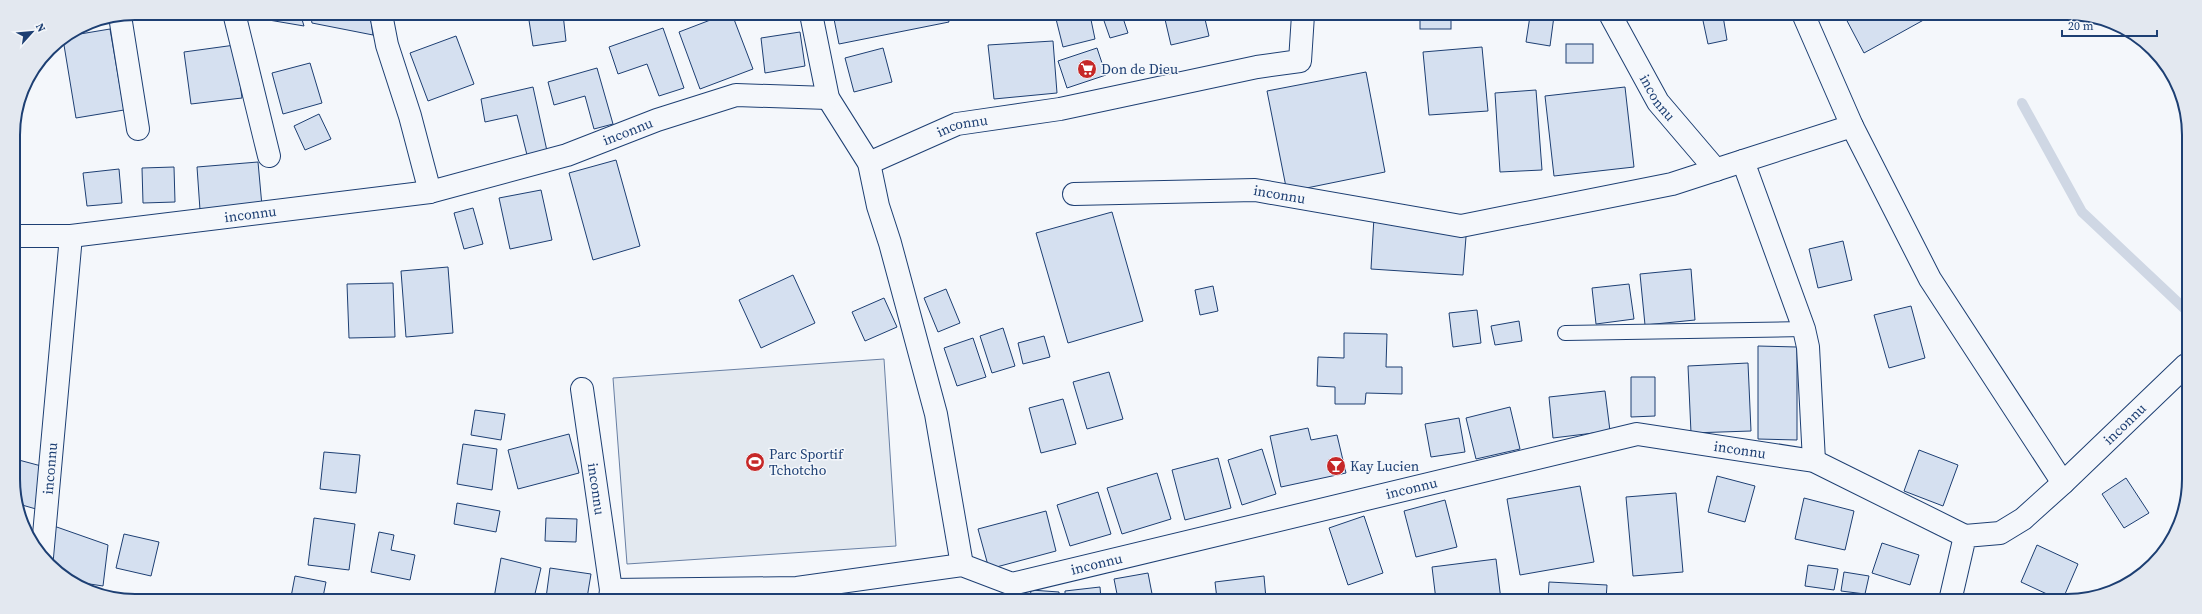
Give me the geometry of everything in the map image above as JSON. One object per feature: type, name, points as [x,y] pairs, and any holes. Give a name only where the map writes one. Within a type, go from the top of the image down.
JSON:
[{"type":"street","points":[[236,20],[269,156]]},
{"type":"street","points":[[382,20],[387,45],[410,116],[430,192]]},
{"type":"street","points":[[812,20],[828,98],[869,163],[878,206],[890,243],[936,414],[962,565]]},
{"type":"street","name":"inconnu","points":[[869,163],[958,124],[1060,109],[1257,67],[1300,61],[1303,20]]},
{"type":"street","name":"inconnu","points":[[1613,20],[1658,102],[1716,170]]},
{"type":"street","points":[[1806,20],[1852,126],[1930,279],[2063,483]]},
{"type":"street","points":[[121,21],[138,129]]},
{"type":"street","name":"inconnu","points":[[20,236],[71,236],[430,192],[567,155],[657,120],[736,95],[828,98]]},
{"type":"street","name":"inconnu","points":[[1074,194],[1255,190],[1461,226],[1672,184],[1852,126]]},
{"type":"street","points":[[1743,161],[1804,329],[1808,347],[1814,461]]},
{"type":"street","name":"inconnu","points":[[43,548],[71,236]]},
{"type":"street","name":"inconnu","points":[[582,389],[611,594],[797,593],[962,565],[1013,592],[1637,434],[1814,461],[1965,536],[2000,533],[2023,519],[2063,483],[2182,369]]},
{"type":"street","points":[[1951,594],[1965,536]]},
{"type":"lane","points":[[1565,333],[1804,329]]},
{"type":"shaded area","name":"Parc Sportif Tchotcho","points":[[884,359],[896,546],[627,564],[613,378]]},
{"type":"building","points":[[269,20],[302,20],[304,26]]},
{"type":"building","points":[[311,20],[371,20],[373,35],[312,23]]},
{"type":"building","points":[[529,20],[564,20],[566,41],[533,46]]},
{"type":"building","points":[[710,20],[734,20],[753,69],[700,89],[679,32]]},
{"type":"building","points":[[834,20],[948,20],[949,22],[839,44]]},
{"type":"building","points":[[1056,20],[1091,20],[1095,39],[1063,47]]},
{"type":"building","points":[[1104,20],[1124,20],[1128,33],[1110,38]]},
{"type":"building","points":[[1165,20],[1205,20],[1209,36],[1171,45]]},
{"type":"building","points":[[1420,20],[1451,20],[1451,29],[1420,29]]},
{"type":"building","points":[[1529,20],[1553,20],[1550,46],[1526,42]]},
{"type":"building","points":[[1703,20],[1724,20],[1727,40],[1708,44]]},
{"type":"building","points":[[1847,20],[1924,20],[1864,53]]},
{"type":"building","points":[[663,28],[684,88],[659,96],[647,64],[618,74],[609,47]]},
{"type":"building","points":[[110,29],[124,110],[76,118],[64,45],[79,34]]},
{"type":"building","points":[[800,32],[805,66],[765,73],[761,38]]},
{"type":"building","points":[[456,36],[474,84],[428,101],[410,53]]},
{"type":"building","points":[[1053,41],[1057,93],[994,99],[988,45]]},
{"type":"building","points":[[1566,44],[1593,44],[1593,63],[1566,63]]},
{"type":"building","points":[[235,45],[242,98],[191,104],[184,52]]},
{"type":"building","points":[[1482,47],[1488,111],[1429,115],[1423,52]]},
{"type":"building","points":[[883,48],[892,82],[854,92],[845,58]]},
{"type":"building","points":[[1097,48],[1106,75],[1067,88],[1058,61]]},
{"type":"building","points":[[310,63],[322,103],[283,114],[272,73]]},
{"type":"building","points":[[597,68],[613,124],[594,129],[585,96],[554,105],[548,82]]},
{"type":"building","points":[[1366,72],[1385,172],[1287,192],[1267,91]]},
{"type":"building","points":[[533,87],[547,151],[527,155],[517,115],[485,122],[481,99]]},
{"type":"building","points":[[1625,87],[1634,167],[1554,176],[1545,96]]},
{"type":"building","points":[[1536,90],[1542,170],[1500,172],[1495,93]]},
{"type":"building","points":[[319,114],[331,139],[305,150],[294,126]]},
{"type":"building","points":[[616,160],[640,246],[593,260],[569,173]]},
{"type":"building","points":[[258,162],[262,206],[200,210],[197,167]]},
{"type":"building","points":[[174,167],[175,202],[143,203],[142,168]]},
{"type":"building","points":[[119,169],[122,203],[87,206],[83,173]]},
{"type":"building","points":[[541,190],[552,240],[510,249],[499,198]]},
{"type":"building","points":[[473,208],[483,244],[464,249],[454,213]]},
{"type":"building","points":[[1112,212],[1143,321],[1068,343],[1036,233]]},
{"type":"building","points":[[1374,217],[1467,224],[1463,275],[1371,269]]},
{"type":"building","points":[[1843,241],[1852,280],[1818,288],[1809,249]]},
{"type":"building","points":[[448,267],[453,333],[406,337],[401,271]]},
{"type":"building","points":[[1691,269],[1695,320],[1645,325],[1640,274]]},
{"type":"building","points":[[793,275],[815,323],[761,348],[739,300]]},
{"type":"building","points":[[393,283],[395,337],[349,338],[347,284]]},
{"type":"building","points":[[1629,284],[1634,319],[1596,324],[1592,288]]},
{"type":"building","points":[[1213,286],[1218,311],[1200,315],[1195,290]]},
{"type":"building","points":[[946,289],[960,323],[938,332],[924,298]]},
{"type":"building","points":[[884,298],[897,327],[865,341],[852,312]]},
{"type":"building","points":[[1911,306],[1925,358],[1889,368],[1874,315]]},
{"type":"building","points":[[1477,310],[1481,343],[1453,347],[1449,313]]},
{"type":"building","points":[[1519,321],[1522,341],[1495,345],[1491,326]]},
{"type":"building","points":[[1003,328],[1015,366],[992,373],[980,336]]},
{"type":"building","points":[[1344,333],[1387,334],[1386,367],[1402,367],[1402,394],[1366,393],[1365,404],[1335,404],[1335,387],[1317,386],[1318,357],[1344,358]]},
{"type":"building","points":[[1044,336],[1050,357],[1023,364],[1018,343]]},
{"type":"building","points":[[973,338],[986,377],[957,386],[944,348]]},
{"type":"building","points":[[1758,346],[1797,347],[1797,440],[1758,439]]},
{"type":"building","points":[[1748,363],[1751,431],[1691,433],[1688,366]]},
{"type":"building","points":[[1109,372],[1123,419],[1087,429],[1073,382]]},
{"type":"building","points":[[1631,377],[1655,377],[1655,416],[1631,417]]},
{"type":"building","points":[[1605,391],[1610,431],[1553,438],[1549,397]]},
{"type":"building","points":[[1063,399],[1076,444],[1041,453],[1029,408]]},
{"type":"building","points":[[1510,407],[1520,449],[1476,459],[1466,418]]},
{"type":"building","points":[[475,410],[505,414],[501,440],[471,435]]},
{"type":"building","points":[[1459,418],[1465,452],[1431,457],[1425,424]]},
{"type":"building","points":[[1308,428],[1311,440],[1337,435],[1346,473],[1281,487],[1270,436]]},
{"type":"building","points":[[569,434],[579,473],[518,489],[508,450]]},
{"type":"building","points":[[463,444],[497,449],[492,490],[457,484]]},
{"type":"building","points":[[1262,449],[1276,494],[1242,505],[1228,460]]},
{"type":"building","points":[[1919,450],[1958,465],[1943,506],[1904,491]]},
{"type":"building","points":[[324,452],[360,455],[356,493],[320,489]]},
{"type":"building","points":[[1218,458],[1231,508],[1185,520],[1172,470]]},
{"type":"building","points":[[20,460],[45,467],[36,509],[23,505],[20,479]]},
{"type":"building","points":[[1157,473],[1171,519],[1122,534],[1107,488]]},
{"type":"building","points":[[1717,476],[1755,486],[1745,522],[1708,512]]},
{"type":"building","points":[[2126,478],[2149,513],[2124,528],[2102,494]]},
{"type":"building","points":[[1580,486],[1594,562],[1520,575],[1507,499]]},
{"type":"building","points":[[1098,492],[1111,534],[1070,546],[1057,505]]},
{"type":"building","points":[[1676,493],[1683,572],[1633,576],[1626,497]]},
{"type":"building","points":[[1804,498],[1854,511],[1845,550],[1795,539]]},
{"type":"building","points":[[1445,500],[1457,547],[1416,557],[1404,511]]},
{"type":"building","points":[[457,503],[500,511],[496,532],[454,524]]},
{"type":"building","points":[[1046,511],[1056,551],[989,569],[978,529]]},
{"type":"building","points":[[1364,516],[1383,573],[1348,585],[1329,528]]},
{"type":"building","points":[[314,518],[355,524],[349,570],[308,565]]},
{"type":"building","points":[[546,518],[577,519],[576,542],[545,541]]},
{"type":"building","points":[[51,525],[108,545],[103,586],[88,584],[77,579],[48,555]]},
{"type":"building","points":[[379,532],[394,535],[391,550],[415,555],[410,580],[371,572]]},
{"type":"building","points":[[124,534],[159,542],[151,576],[116,568]]},
{"type":"building","points":[[1882,543],[1919,555],[1910,585],[1872,573]]},
{"type":"building","points":[[2037,545],[2078,564],[2065,594],[2047,594],[2021,582]]},
{"type":"building","points":[[501,558],[541,568],[535,594],[495,594]]},
{"type":"building","points":[[1496,559],[1500,594],[1435,594],[1432,567]]},
{"type":"building","points":[[1808,565],[1838,569],[1834,590],[1805,586]]},
{"type":"building","points":[[550,568],[591,574],[588,594],[547,594]]},
{"type":"building","points":[[1844,572],[1869,576],[1865,594],[1841,591]]},
{"type":"building","points":[[1148,573],[1152,594],[1117,594],[1114,579]]},
{"type":"building","points":[[295,576],[326,582],[324,594],[292,594]]},
{"type":"building","points":[[1264,576],[1266,594],[1216,594],[1215,582]]},
{"type":"building","points":[[1549,582],[1607,585],[1606,594],[1548,594]]},
{"type":"building","points":[[1100,587],[1101,594],[1065,594],[1065,591]]},
{"type":"building","points":[[1031,590],[1059,592],[1059,594],[1031,594]]},
{"type":"waterway","points":[[2022,103],[2082,212],[2182,306]]},
{"type":"place","name":"Don de Dieu","points":[[1087,69]]},
{"type":"place","name":"Parc Sportif Tchotcho","points":[[755,462]]},
{"type":"place","name":"Kay Lucien","points":[[1336,466]]}]
